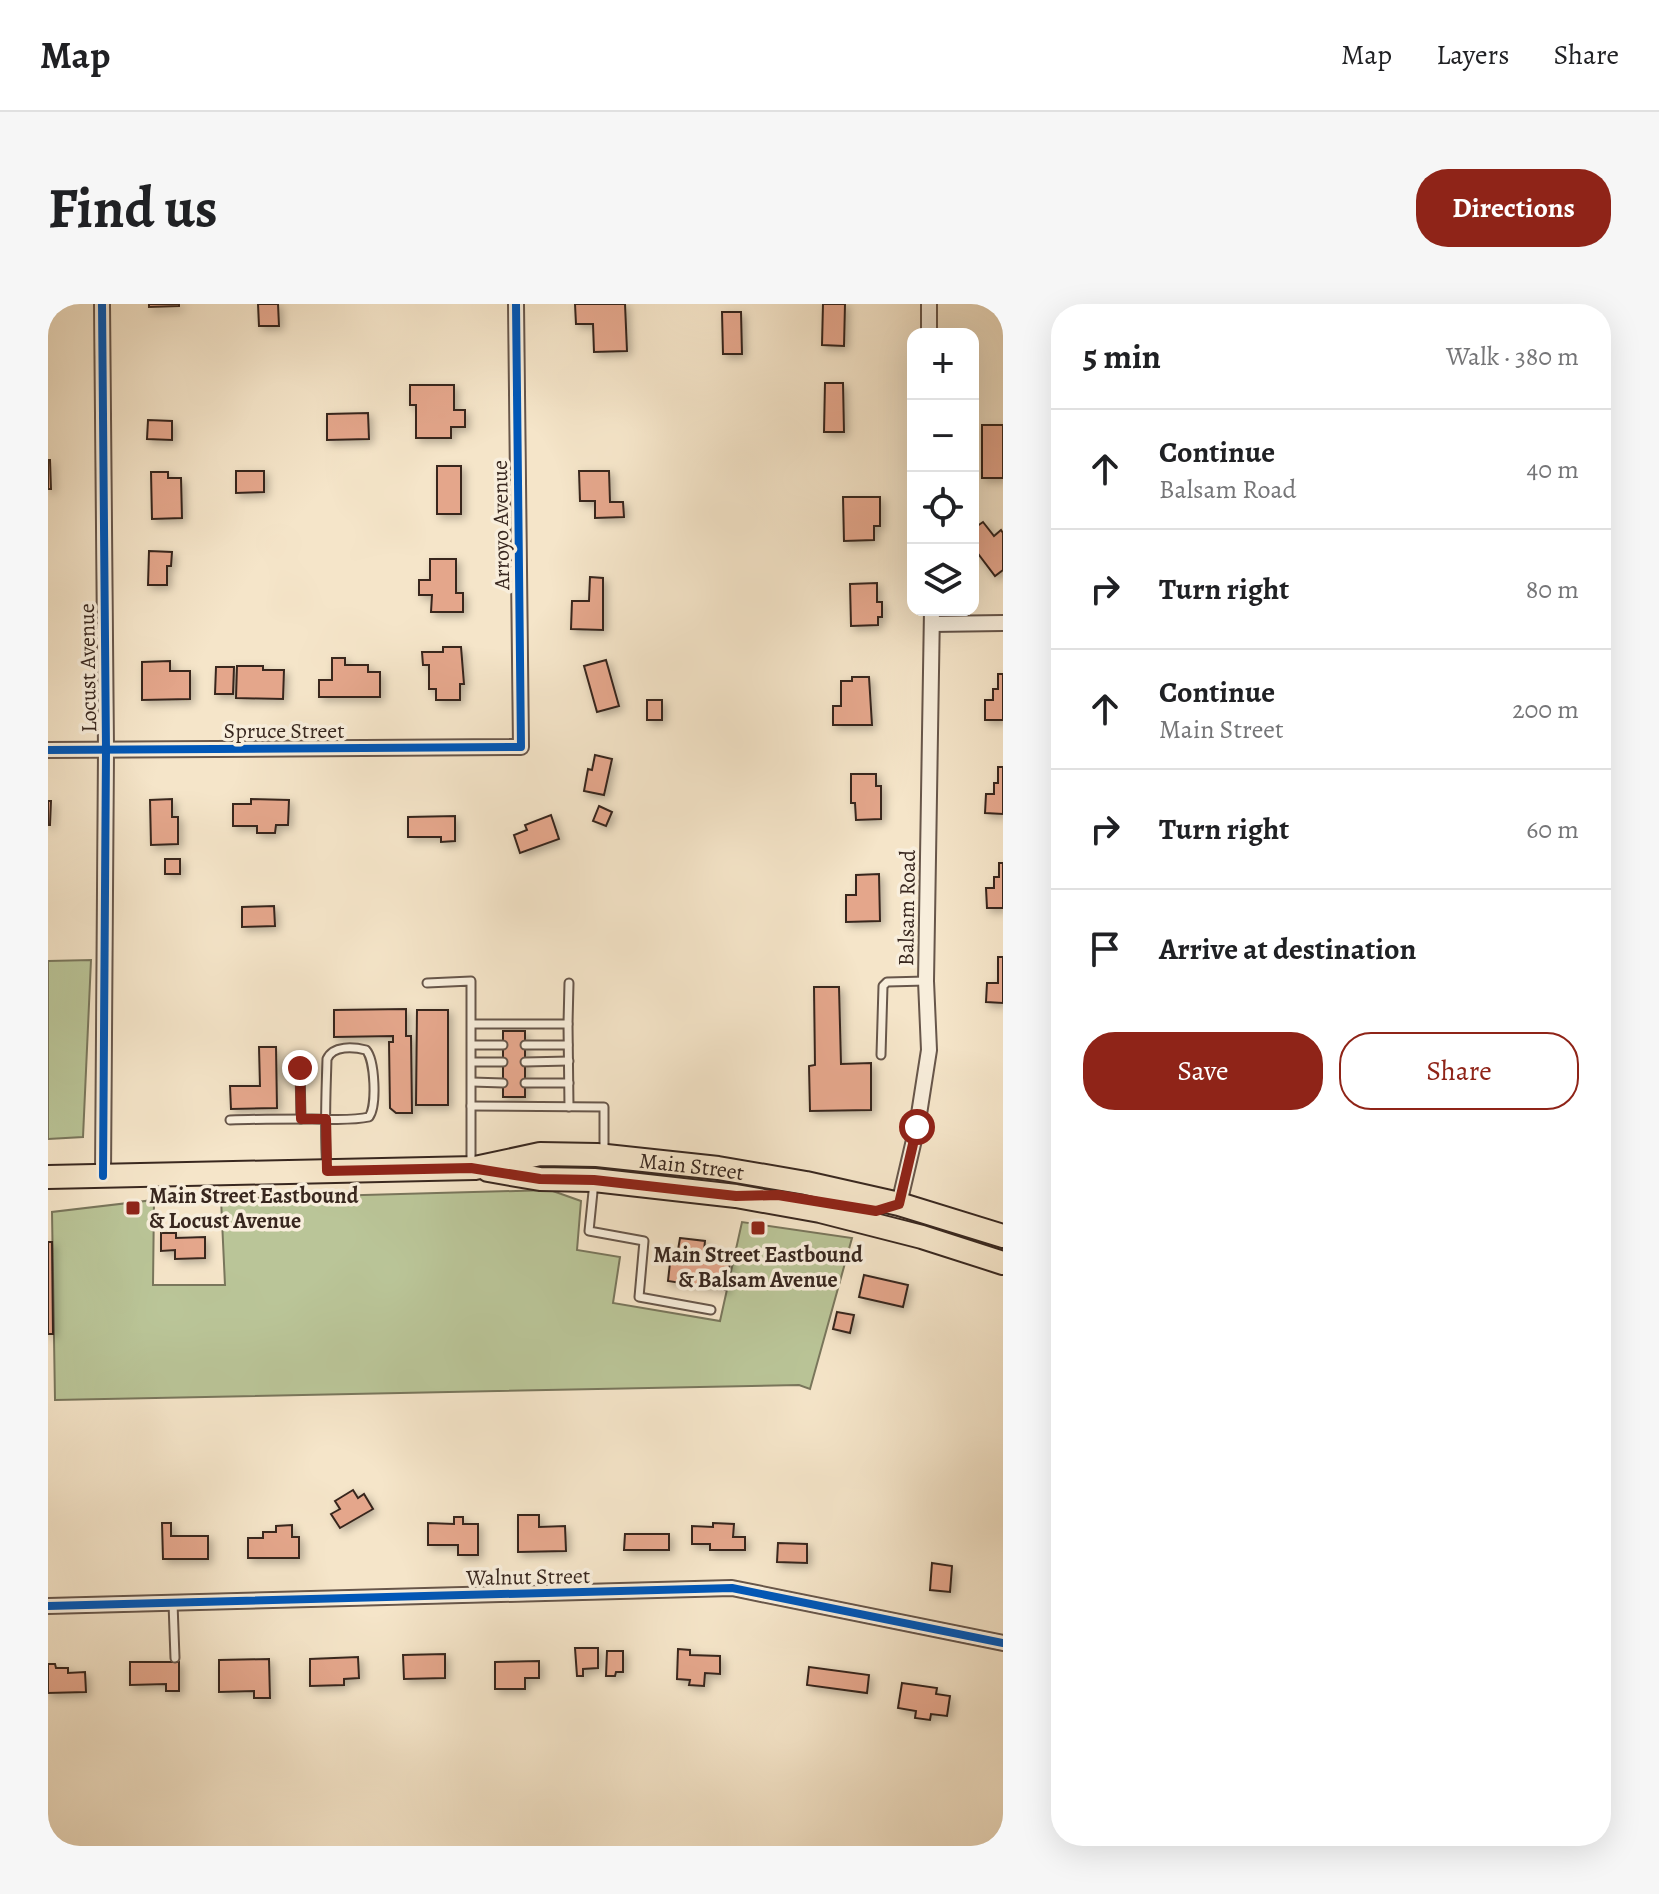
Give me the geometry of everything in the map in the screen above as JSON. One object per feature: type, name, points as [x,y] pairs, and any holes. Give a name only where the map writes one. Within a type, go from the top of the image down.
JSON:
[{"type":"main road","name":"Main Street","points":[[471,1168],[540,1154],[604,1156],[718,1168],[806,1183],[899,1204],[1003,1236]]},
{"type":"main road","name":"Main Street","points":[[48,1177],[471,1168],[540,1179],[594,1180],[736,1196],[820,1211],[922,1237],[1003,1263]]},
{"type":"main road","points":[[736,1196],[778,1195],[876,1211],[899,1204]]},
{"type":"street","name":"Locust Avenue","points":[[102,304],[106,750],[103,1176]]},
{"type":"street","name":"Arroyo Avenue","points":[[516,304],[521,747]]},
{"type":"street","points":[[929,304],[929,328]]},
{"type":"street","points":[[932,617],[1003,623]]},
{"type":"street","name":"Balsam Road","points":[[899,1204],[917,1127],[929,1050],[926,981],[932,617]]},
{"type":"street","name":"Spruce Street","points":[[48,750],[521,747]]},
{"type":"street","name":"Walnut Street","points":[[48,1606],[732,1588],[1003,1643]]},
{"type":"lane","points":[[427,983],[471,981],[471,1168]]},
{"type":"lane","points":[[881,1055],[883,986],[887,982],[926,981]]},
{"type":"lane","points":[[569,983],[569,1107]]},
{"type":"lane","points":[[472,1024],[568,1024]]},
{"type":"lane","points":[[472,1045],[503,1045]]},
{"type":"lane","points":[[525,1045],[568,1045]]},
{"type":"lane","points":[[230,1120],[301,1119],[326,1119],[360,1119],[373,1113],[372,1063],[366,1050],[335,1049],[327,1059],[326,1119],[327,1171]]},
{"type":"lane","points":[[525,1062],[569,1061]]},
{"type":"lane","points":[[472,1062],[503,1062]]},
{"type":"lane","points":[[300,1068],[301,1119]]},
{"type":"lane","points":[[472,1082],[503,1083]]},
{"type":"lane","points":[[525,1083],[569,1083]]},
{"type":"lane","points":[[471,1106],[604,1107],[604,1156]]},
{"type":"lane","points":[[594,1180],[589,1231],[644,1241],[639,1297],[711,1310]]},
{"type":"lane","points":[[173,1603],[175,1658]]},
{"type":"green space","points":[[91,960],[83,1137],[48,1139],[48,961]]},
{"type":"green space","points":[[550,1190],[581,1201],[577,1250],[620,1257],[613,1303],[720,1321],[742,1222],[852,1238],[810,1389],[799,1385],[55,1400],[52,1212],[154,1200],[153,1285],[225,1285],[221,1199]]},
{"type":"building","points":[[149,304],[179,304],[179,306],[149,307]]},
{"type":"building","points":[[258,304],[278,304],[279,326],[259,326]]},
{"type":"building","points":[[575,304],[625,304],[627,351],[594,352],[593,324],[576,324]]},
{"type":"building","points":[[823,304],[845,304],[844,346],[822,345]]},
{"type":"building","points":[[722,312],[741,312],[742,354],[723,354]]},
{"type":"building","points":[[825,383],[843,383],[844,432],[824,432]]},
{"type":"building","points":[[410,385],[454,385],[454,410],[465,410],[465,427],[451,427],[451,438],[416,438],[416,405],[410,405]]},
{"type":"building","points":[[368,413],[369,439],[327,440],[327,414]]},
{"type":"building","points":[[148,420],[172,421],[172,440],[147,439]]},
{"type":"building","points":[[982,425],[1003,425],[1003,478],[982,478]]},
{"type":"building","points":[[50,460],[51,489],[48,489]]},
{"type":"building","points":[[437,466],[461,466],[461,514],[437,514]]},
{"type":"building","points":[[236,471],[264,471],[264,492],[236,493]]},
{"type":"building","points":[[579,471],[609,471],[610,502],[623,502],[624,517],[595,518],[595,501],[580,501]]},
{"type":"building","points":[[151,472],[168,472],[168,478],[181,478],[182,518],[152,519]]},
{"type":"building","points":[[843,497],[880,497],[880,526],[874,526],[874,540],[844,541]]},
{"type":"building","points":[[983,522],[994,536],[1001,530],[1003,533],[1003,570],[995,576],[979,555],[979,525]]},
{"type":"building","points":[[149,551],[172,552],[171,566],[167,566],[167,585],[148,585]]},
{"type":"building","points":[[430,559],[456,559],[456,593],[463,593],[463,612],[431,612],[432,595],[419,595],[419,580],[430,580]]},
{"type":"building","points":[[590,577],[603,578],[603,630],[571,629],[572,601],[589,601]]},
{"type":"building","points":[[877,583],[877,602],[882,602],[882,617],[878,617],[878,625],[851,626],[850,584]]},
{"type":"building","points":[[443,647],[461,647],[464,684],[460,684],[460,700],[436,700],[436,689],[429,689],[429,665],[423,665],[422,652],[443,652]]},
{"type":"building","points":[[332,658],[345,658],[345,665],[368,665],[368,672],[380,672],[380,697],[319,697],[319,680],[332,680]]},
{"type":"building","points":[[606,660],[619,706],[597,712],[584,666]]},
{"type":"building","points":[[170,661],[170,671],[190,671],[190,699],[142,700],[142,662]]},
{"type":"building","points":[[237,666],[284,670],[283,699],[236,698]]},
{"type":"building","points":[[216,667],[234,667],[233,694],[215,694]]},
{"type":"building","points":[[998,674],[1003,674],[1003,720],[985,720],[985,700],[993,700],[993,689],[998,689]]},
{"type":"building","points":[[852,677],[869,677],[872,725],[833,725],[833,706],[841,706],[841,681],[852,681]]},
{"type":"building","points":[[647,700],[662,700],[662,720],[647,720]]},
{"type":"building","points":[[595,755],[612,759],[604,795],[584,791],[588,769],[592,770]]},
{"type":"building","points":[[998,767],[1003,767],[1003,814],[985,813],[986,794],[994,794],[994,783],[998,783]]},
{"type":"building","points":[[851,774],[876,774],[876,786],[881,786],[881,819],[856,820],[855,803],[851,803]]},
{"type":"building","points":[[172,799],[172,817],[178,817],[178,844],[151,845],[150,800]]},
{"type":"building","points":[[251,799],[289,800],[288,825],[276,825],[275,833],[257,833],[257,826],[233,826],[233,804],[251,804]]},
{"type":"building","points":[[48,801],[51,801],[50,825],[48,825]]},
{"type":"building","points":[[599,806],[612,812],[606,826],[593,821]]},
{"type":"building","points":[[551,815],[559,839],[520,853],[514,835],[527,830],[525,825]]},
{"type":"building","points":[[455,816],[455,841],[441,842],[441,837],[408,837],[408,817]]},
{"type":"building","points":[[165,859],[180,859],[180,874],[165,874]]},
{"type":"building","points":[[999,863],[1003,863],[1003,908],[987,908],[986,888],[994,888],[994,877],[999,877]]},
{"type":"building","points":[[879,874],[880,921],[846,922],[846,895],[856,895],[856,875]]},
{"type":"building","points":[[274,906],[275,926],[242,927],[242,907]]},
{"type":"building","points":[[998,957],[1003,957],[1003,1003],[986,1002],[987,983],[998,983]]},
{"type":"building","points":[[814,987],[839,987],[841,1064],[871,1063],[871,1110],[810,1111],[809,1066],[815,1065]]},
{"type":"building","points":[[406,1009],[406,1036],[411,1036],[412,1113],[396,1113],[390,1108],[389,1042],[393,1042],[393,1036],[334,1037],[334,1010]]},
{"type":"building","points":[[417,1010],[448,1010],[448,1105],[416,1105]]},
{"type":"building","points":[[503,1031],[525,1031],[525,1097],[503,1097]]},
{"type":"building","points":[[259,1047],[276,1047],[277,1108],[231,1109],[230,1086],[260,1086]]},
{"type":"building","points":[[161,1233],[176,1233],[176,1238],[205,1237],[205,1258],[175,1259],[175,1250],[161,1251]]},
{"type":"building","points":[[680,1238],[705,1241],[704,1251],[731,1255],[726,1290],[668,1281],[670,1263],[677,1256]]},
{"type":"building","points":[[48,1242],[52,1242],[53,1334],[48,1334]]},
{"type":"building","points":[[864,1275],[908,1285],[903,1307],[859,1297]]},
{"type":"building","points":[[837,1312],[854,1315],[850,1333],[833,1329]]},
{"type":"building","points":[[353,1490],[358,1498],[364,1494],[373,1509],[340,1528],[331,1514],[340,1509],[335,1501]]},
{"type":"building","points":[[518,1515],[539,1515],[539,1527],[565,1526],[566,1551],[518,1552]]},
{"type":"building","points":[[454,1517],[463,1517],[463,1524],[478,1524],[478,1555],[458,1555],[458,1545],[428,1545],[428,1523],[454,1524]]},
{"type":"building","points":[[162,1523],[171,1523],[171,1536],[208,1536],[208,1559],[163,1559]]},
{"type":"building","points":[[713,1523],[734,1524],[733,1537],[745,1537],[745,1550],[710,1550],[710,1544],[692,1544],[692,1526],[713,1527]]},
{"type":"building","points":[[292,1525],[292,1537],[299,1537],[299,1558],[248,1558],[248,1538],[263,1538],[263,1532],[276,1532],[276,1526]]},
{"type":"building","points":[[625,1534],[669,1534],[669,1550],[624,1550]]},
{"type":"building","points":[[778,1543],[807,1544],[807,1563],[777,1562]]},
{"type":"building","points":[[932,1563],[952,1566],[950,1592],[930,1590]]},
{"type":"building","points":[[575,1648],[598,1648],[598,1668],[583,1669],[583,1676],[577,1676]]},
{"type":"building","points":[[678,1649],[690,1650],[690,1655],[720,1656],[720,1674],[705,1673],[704,1686],[689,1685],[690,1680],[677,1679]]},
{"type":"building","points":[[607,1651],[623,1651],[623,1672],[606,1676]]},
{"type":"building","points":[[445,1654],[445,1678],[404,1679],[403,1655]]},
{"type":"building","points":[[358,1657],[359,1678],[344,1679],[344,1685],[310,1686],[310,1659]]},
{"type":"building","points":[[269,1659],[270,1698],[254,1698],[254,1691],[219,1692],[219,1660]]},
{"type":"building","points":[[539,1661],[539,1678],[525,1678],[525,1689],[495,1689],[495,1662]]},
{"type":"building","points":[[130,1662],[179,1662],[179,1691],[166,1691],[166,1684],[130,1685]]},
{"type":"building","points":[[48,1664],[68,1668],[68,1673],[85,1672],[86,1692],[48,1693]]},
{"type":"building","points":[[809,1667],[869,1675],[867,1693],[807,1685]]},
{"type":"building","points":[[902,1683],[937,1688],[936,1694],[950,1696],[947,1716],[931,1714],[930,1720],[915,1718],[916,1711],[898,1708]]},
{"type":"cycle path","points":[[102,304],[106,750],[103,1176]]},
{"type":"cycle path","points":[[48,750],[521,747],[516,304]]},
{"type":"cycle path","points":[[48,1606],[732,1588],[1003,1643]]},
{"type":"place","name":"Main Street Eastbound & Locust Avenue","points":[[133,1208]]},
{"type":"place","name":"Main Street Eastbound & Balsam Avenue","points":[[758,1228]]},
{"type":"route","points":[[300,1068],[301,1119],[326,1119],[327,1171],[471,1168],[540,1179],[594,1180],[736,1196],[778,1195],[876,1211],[899,1204],[917,1127]]}]
